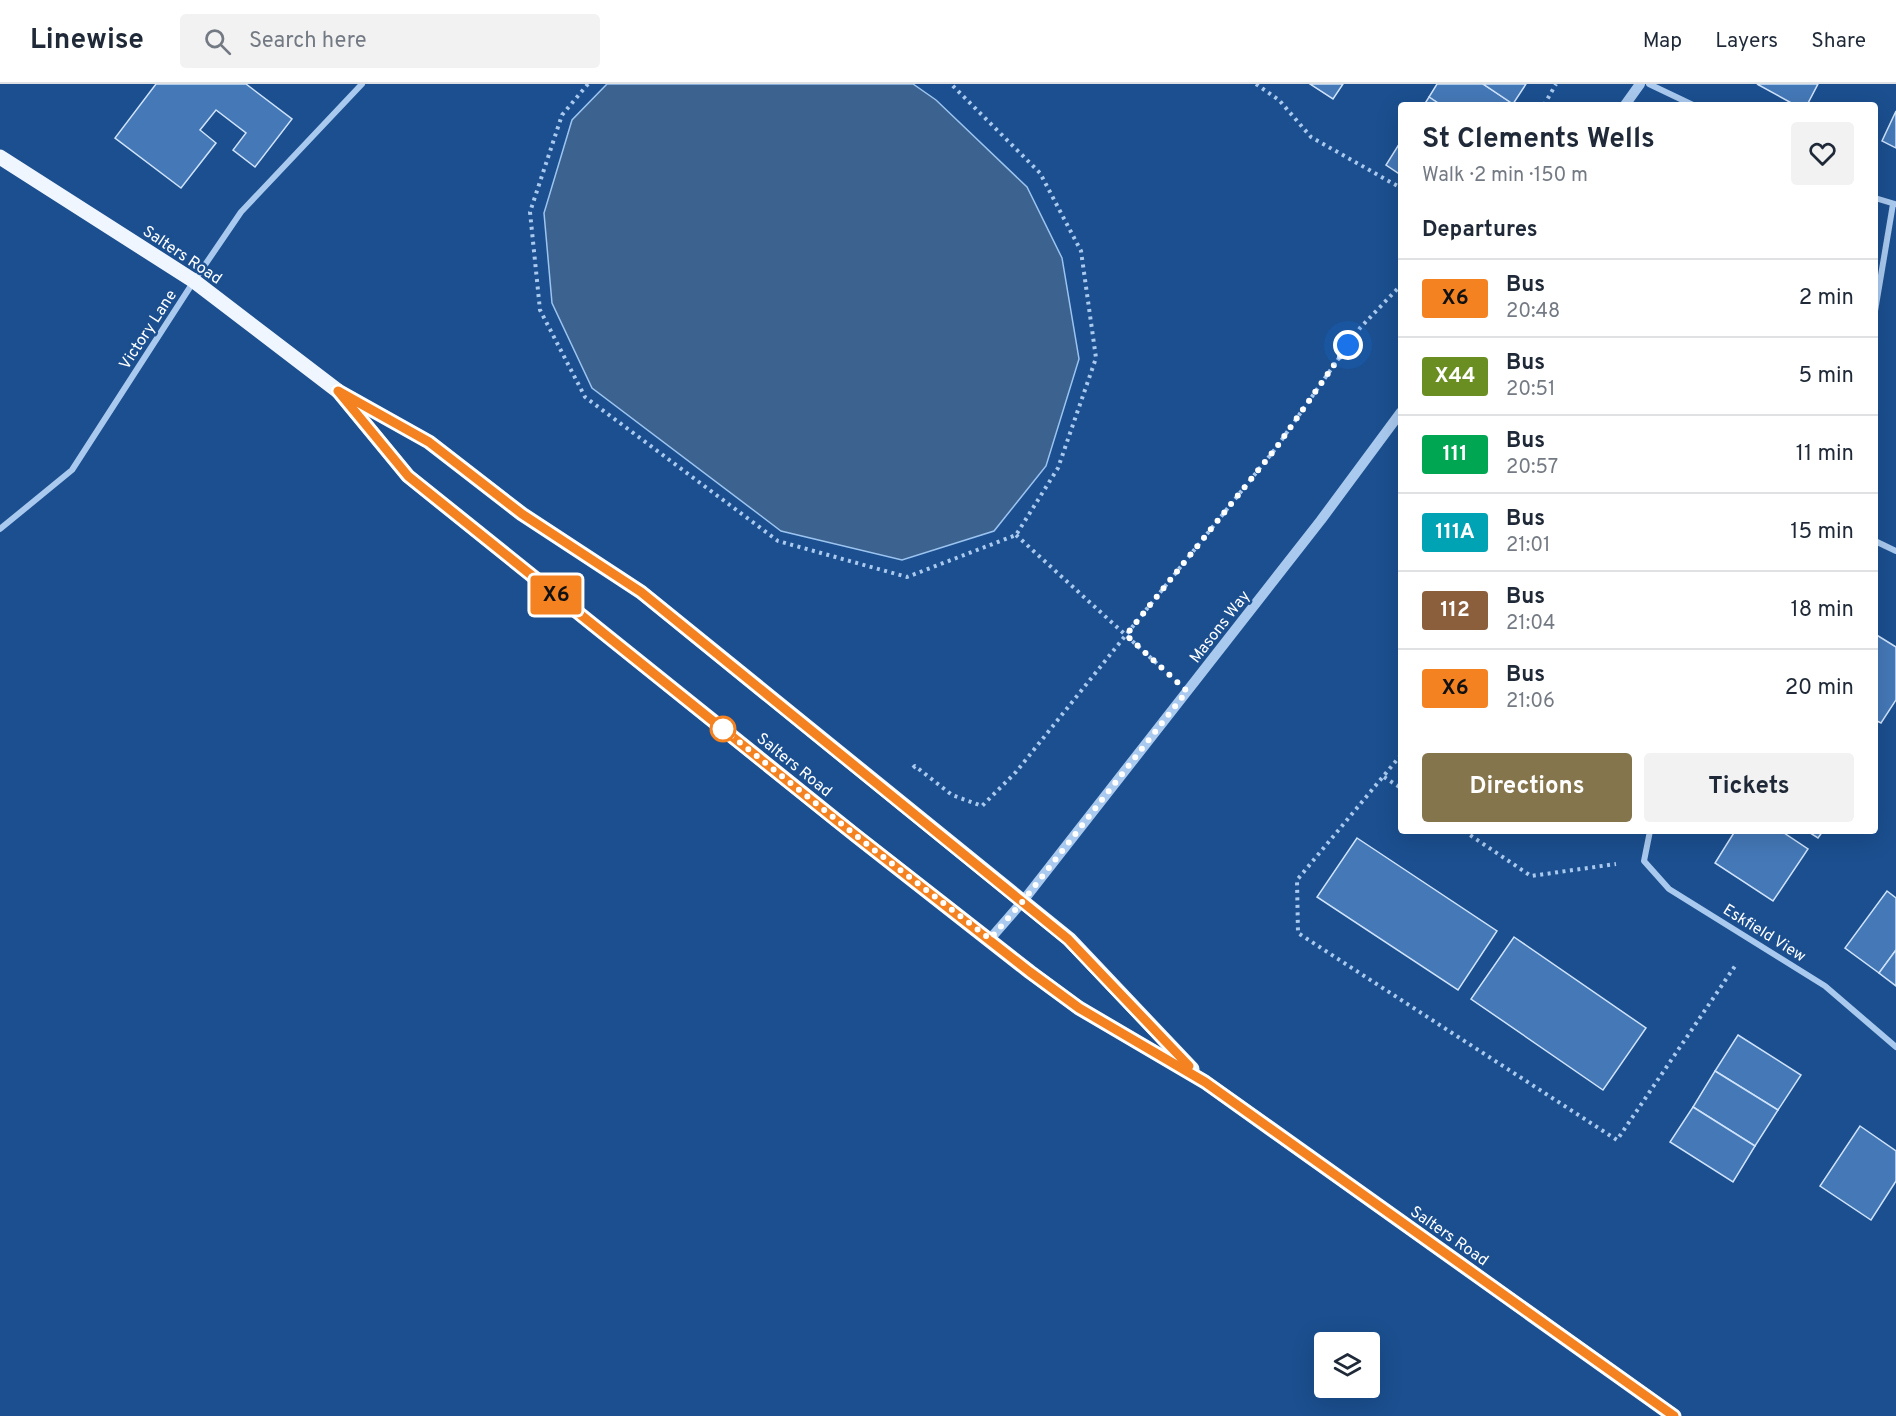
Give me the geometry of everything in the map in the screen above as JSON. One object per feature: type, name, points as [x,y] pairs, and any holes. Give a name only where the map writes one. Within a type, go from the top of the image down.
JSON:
[{"type":"main road","name":"Salters Road","points":[[0,157],[194,281],[338,391],[429,442],[522,514],[641,592],[1068,939],[1205,1082]]},
{"type":"main road","name":"Salters Road","points":[[338,391],[408,476],[836,820],[1079,1008],[1205,1082],[1674,1416]]},
{"type":"street","name":"Victory Lane","points":[[0,529],[72,470],[241,212],[362,84]]},
{"type":"street","points":[[1627,102],[1640,84]]},
{"type":"street","points":[[1649,84],[1687,102]]},
{"type":"street","points":[[1878,199],[1895,204],[1878,295]]},
{"type":"street","name":"Masons Way","points":[[990,939],[1023,901],[1321,520],[1398,416]]},
{"type":"street","points":[[1878,543],[1896,552]]},
{"type":"street","points":[[1644,861],[1649,834]]},
{"type":"street","name":"Eskfield View","points":[[1644,861],[1669,889],[1825,986],[1896,1047]]},
{"type":"path","points":[[588,84],[562,115],[530,212],[540,310],[585,397],[778,541],[907,576],[1016,535],[1058,468],[1096,358],[1081,251],[1040,174],[951,84]]},
{"type":"path","points":[[1256,84],[1279,100],[1311,137],[1398,186]]},
{"type":"path","points":[[1546,102],[1556,84]]},
{"type":"path","points":[[890,793],[915,766],[952,795],[982,806],[1017,772],[1276,448],[1360,328],[1398,288]]},
{"type":"path","points":[[1016,535],[1187,691]]},
{"type":"path","points":[[1398,759],[1297,880],[1298,933],[1617,1140],[1752,940]]},
{"type":"path","points":[[1384,777],[1398,786]]},
{"type":"path","points":[[1468,834],[1531,876],[1644,861]]},
{"type":"water","points":[[607,84],[913,84],[936,100],[1027,187],[1062,258],[1079,359],[1046,466],[994,531],[902,560],[781,531],[592,388],[552,303],[544,213],[572,120]]},
{"type":"building","points":[[156,84],[246,84],[292,119],[255,167],[233,150],[246,133],[216,110],[200,130],[216,143],[181,188],[115,138]]},
{"type":"building","points":[[1310,84],[1343,84],[1333,99]]},
{"type":"building","points":[[1437,84],[1483,84],[1510,102],[1436,102],[1429,97]]},
{"type":"building","points":[[1483,84],[1526,84],[1514,102],[1510,102]]},
{"type":"building","points":[[1757,84],[1818,84],[1809,102],[1790,102]]},
{"type":"building","points":[[1429,97],[1436,102],[1426,102]]},
{"type":"building","points":[[1896,111],[1896,148],[1882,141]]},
{"type":"building","points":[[1398,146],[1398,173],[1386,165]]},
{"type":"building","points":[[1878,636],[1896,647],[1896,700],[1881,723],[1878,722]]},
{"type":"building","points":[[1733,834],[1786,834],[1808,849],[1773,901],[1715,863]]},
{"type":"building","points":[[1357,838],[1497,931],[1458,990],[1317,897]]},
{"type":"building","points":[[1887,891],[1896,898],[1896,950],[1879,973],[1845,948]]},
{"type":"building","points":[[1514,937],[1646,1028],[1603,1090],[1471,999]]},
{"type":"building","points":[[1896,950],[1896,986],[1879,973]]},
{"type":"building","points":[[1738,1035],[1801,1075],[1778,1110],[1715,1071]]},
{"type":"building","points":[[1715,1071],[1778,1110],[1755,1146],[1693,1107]]},
{"type":"building","points":[[1693,1107],[1755,1146],[1733,1182],[1670,1142]]},
{"type":"building","points":[[1860,1126],[1896,1151],[1896,1181],[1871,1220],[1820,1186]]},
{"type":"bus line","name":"X6","points":[[1189,1066],[1068,939],[641,592],[522,514],[429,442],[338,391],[408,476],[836,820],[1030,972],[1079,1008],[1205,1082],[1674,1416]]},
{"type":"route","points":[[723,729],[990,939],[1023,901],[1187,691],[1126,635],[1276,448],[1348,345]]}]
